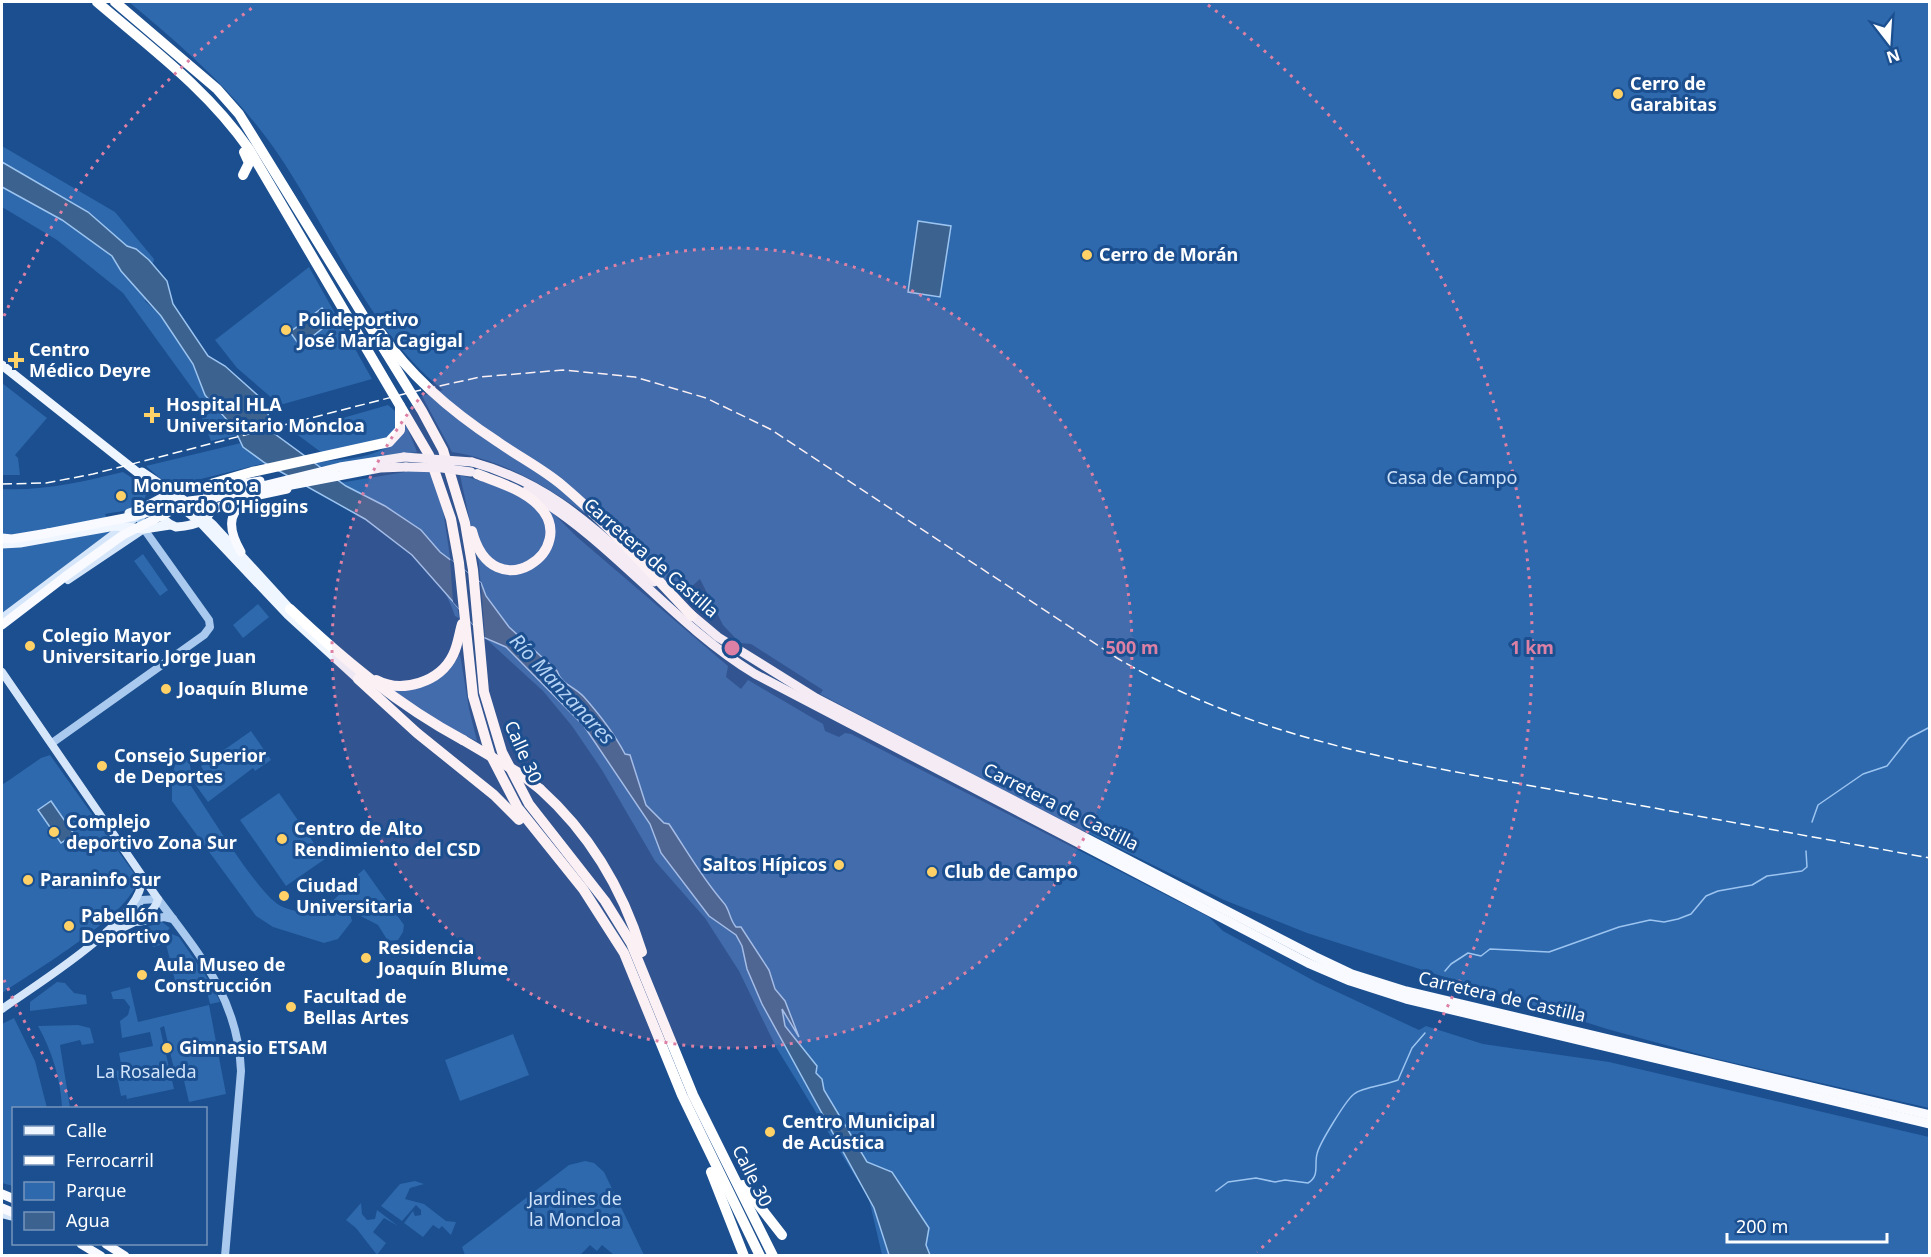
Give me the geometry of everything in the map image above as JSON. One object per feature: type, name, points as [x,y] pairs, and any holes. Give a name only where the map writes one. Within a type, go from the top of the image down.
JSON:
[{"type":"highway","points":[[97,2],[204,94],[226,117],[249,160],[243,175],[250,173],[268,182]]},
{"type":"highway","points":[[115,2],[217,89],[239,114],[315,237],[389,345],[410,369],[483,432],[562,485],[607,527],[692,616]]},
{"type":"highway","name":"Calle 30","points":[[226,117],[268,182],[429,455],[442,487],[458,549],[473,696],[490,754],[518,808],[577,881],[624,953],[704,1143],[760,1256]]},
{"type":"highway","name":"Calle 30","points":[[315,237],[443,450],[465,523],[473,570],[484,692],[508,768],[529,804],[604,901],[632,943],[693,1095],[773,1256]]},
{"type":"highway","points":[[201,489],[252,472],[389,442],[400,430],[399,403]]},
{"type":"highway","points":[[443,450],[459,487],[479,552],[490,563],[505,570],[528,567],[543,555],[549,541],[547,517],[531,499],[473,470]]},
{"type":"highway","name":"Carretera de Castilla","points":[[235,494],[307,475],[405,462],[516,476],[552,496],[692,616],[766,669],[859,721],[1314,956],[1406,995]]},
{"type":"highway","name":"Carretera de Castilla","points":[[473,470],[513,484],[553,507],[713,644],[755,674],[1308,963],[1350,981],[1929,1124]]},
{"type":"highway","name":"Carretera de Castilla","points":[[214,498],[317,480],[343,471]]},
{"type":"highway","points":[[201,489],[307,475]]},
{"type":"highway","points":[[212,510],[236,500],[281,491],[317,480]]},
{"type":"highway","points":[[241,552],[230,527],[234,512],[242,504],[268,494]]},
{"type":"highway","points":[[2,537],[12,539],[48,533],[135,516],[189,501],[214,498]]},
{"type":"highway","points":[[2,625],[123,535],[144,523],[214,498]]},
{"type":"highway","points":[[290,609],[342,656],[400,703],[512,768],[540,789],[575,823],[609,872],[622,898],[640,946],[645,972]]},
{"type":"highway","points":[[342,656],[382,683],[403,686],[426,681],[438,674],[453,656],[464,615]]},
{"type":"highway","points":[[358,679],[417,733],[494,795],[513,813],[560,868],[577,881]]},
{"type":"highway","name":"Carretera de Castilla","points":[[1456,1008],[1929,1115]]},
{"type":"highway","points":[[704,1143],[707,1162],[744,1256]]},
{"type":"highway","points":[[727,1163],[782,1235]]},
{"type":"highway","points":[[83,1245],[101,1256]]},
{"type":"highway","points":[[108,1245],[125,1256]]},
{"type":"main road","points":[[2,365],[50,401],[109,452],[159,501],[203,520],[241,552],[290,609]]},
{"type":"main road","points":[[2,537],[128,514],[159,501],[201,489],[211,499],[212,510],[203,520],[176,527],[170,525],[144,530],[2,625]]},
{"type":"main road","points":[[159,501],[160,513],[170,525]]},
{"type":"main road","points":[[2,618],[159,501]]},
{"type":"main road","points":[[203,520],[288,615],[358,679]]},
{"type":"main road","points":[[2,544],[126,526],[144,530]]},
{"type":"main road","points":[[2,672],[158,899],[151,912],[104,936]]},
{"type":"main road","points":[[2,1009],[104,936],[117,923],[141,891],[139,870]]},
{"type":"street","points":[[52,743],[204,636],[210,627],[209,620],[144,530],[140,519],[159,501]]},
{"type":"street","points":[[117,923],[142,900],[158,899],[217,981],[234,1019],[240,1049],[240,1099],[225,1256]]},
{"type":"street","points":[[134,922],[164,917],[173,919]]},
{"type":"green space","name":"Casa de Campo","points":[[129,2],[1929,2],[1929,1108],[1713,1058],[1607,1029],[1307,933],[1224,900],[1017,798],[820,694],[823,690],[751,644],[740,643],[723,625],[700,579],[681,596],[590,507],[584,513],[538,483],[505,467],[470,455],[452,452],[422,396],[443,390],[392,338],[371,308],[276,151],[244,109],[226,90],[188,53]]},
{"type":"green space","points":[[2,146],[115,212],[154,259],[145,301],[161,316],[193,364],[205,395],[237,435],[211,441],[202,418],[210,413],[123,293],[57,240],[2,207]]},
{"type":"green space","name":"Polideportivo José María Cagigal","points":[[309,267],[372,379],[280,405],[237,368],[215,340]]},
{"type":"green space","points":[[2,383],[47,418],[15,455],[18,458],[20,475],[2,475]]},
{"type":"green space","points":[[388,405],[396,412],[396,428],[389,437],[322,453],[294,432]]},
{"type":"green space","points":[[406,425],[417,452],[320,467],[315,463],[355,458],[378,451],[398,437]]},
{"type":"green space","points":[[241,443],[265,463],[189,482],[163,481],[146,466]]},
{"type":"green space","points":[[411,471],[431,472],[443,510],[459,618],[455,616],[445,593],[431,573],[414,555],[374,525],[309,488]]},
{"type":"green space","points":[[123,472],[141,484],[146,495],[140,504],[105,514],[113,530],[2,615],[2,489],[47,487]]},
{"type":"green space","name":"Club de Campo","points":[[460,475],[498,486],[550,510],[577,537],[728,666],[726,677],[741,689],[748,680],[823,724],[825,731],[839,737],[845,733],[851,734],[1209,917],[1223,931],[1316,982],[1419,1030],[1426,1026],[1483,1044],[1609,1062],[1929,1137],[1929,1255],[882,1255],[869,1199],[776,1047],[739,971],[705,918],[655,861],[602,770],[572,726],[543,691],[485,638],[479,564]]},
{"type":"green space","points":[[143,554],[168,590],[160,596],[134,561]]},
{"type":"green space","points":[[258,604],[269,617],[243,638],[233,625]]},
{"type":"green space","points":[[460,654],[477,741],[452,730],[392,690],[413,689],[431,682],[447,671]]},
{"type":"green space","points":[[251,731],[271,760],[255,771],[253,768],[208,802],[192,780],[191,786],[233,850],[270,897],[279,905],[297,911],[315,910],[329,904],[364,869],[404,925],[398,940],[388,941],[378,925],[349,910],[352,921],[338,939],[324,943],[273,927],[256,916],[172,801],[172,775],[175,765],[183,757],[189,758],[192,778],[203,770],[201,766]]},
{"type":"green space","name":"Complejo deportivo Zona Sur","points":[[50,755],[138,879],[132,893],[101,925],[2,993],[2,785],[41,758]]},
{"type":"green space","name":"Centro de Alto Rendimiento del CSD","points":[[279,793],[325,859],[286,886],[240,820]]},
{"type":"green space","points":[[162,922],[170,928],[163,935],[160,945],[153,947],[150,936],[124,944],[123,938],[134,931]]},
{"type":"green space","points":[[172,934],[179,937],[212,985],[220,1002],[210,1004],[206,988],[178,993],[166,944]]},
{"type":"green space","points":[[57,982],[65,983],[74,993],[86,995],[87,1004],[30,1011],[30,1002]]},
{"type":"green space","name":"La Rosaleda","points":[[130,987],[138,1022],[209,1005],[226,1094],[189,1102],[181,1068],[174,1069],[164,1026],[160,1028],[174,1089],[127,1099],[126,1095],[121,1096],[116,1071],[122,1069],[119,1053],[153,1046],[150,1032],[122,1038],[120,1021],[128,1015],[130,1007],[124,999],[113,999],[111,992]]},
{"type":"green space","points":[[14,1018],[35,1061],[47,1107],[12,1107],[12,1186],[2,1183],[2,1024]]},
{"type":"green space","points":[[78,1025],[90,1028],[94,1043],[82,1045],[80,1040],[60,1045],[70,1107],[62,1107],[55,1066],[38,1026]]},
{"type":"green space","points":[[513,1034],[529,1075],[460,1101],[445,1060]]},
{"type":"green space","name":"Jardines de la Moncloa","points":[[585,1161],[594,1163],[604,1172],[644,1255],[614,1255],[602,1245],[597,1251],[590,1245],[580,1255],[465,1255],[462,1247],[569,1165]]},
{"type":"green space","points":[[415,1181],[424,1184],[410,1188],[405,1199],[424,1204],[446,1221],[456,1222],[451,1235],[442,1226],[439,1229],[433,1225],[423,1237],[404,1223],[413,1211],[415,1216],[421,1215],[421,1210],[416,1205],[402,1221],[381,1206],[400,1184]]},
{"type":"green space","points":[[361,1203],[362,1214],[367,1220],[375,1219],[377,1210],[398,1226],[384,1218],[373,1232],[386,1243],[377,1255],[356,1228],[346,1220]]},
{"type":"water","name":"Río Manzanares","points":[[2,162],[88,212],[127,246],[136,249],[149,260],[167,281],[173,304],[208,356],[225,366],[263,400],[275,434],[346,486],[385,506],[421,530],[440,552],[481,583],[486,596],[509,627],[590,703],[625,754],[630,755],[646,805],[664,823],[669,824],[701,874],[725,905],[736,927],[741,927],[769,970],[775,989],[785,1001],[799,1037],[782,1009],[785,1026],[817,1066],[816,1073],[822,1079],[824,1090],[867,1162],[892,1172],[929,1228],[926,1245],[930,1255],[889,1255],[874,1208],[762,1004],[736,935],[709,916],[661,853],[650,824],[584,726],[506,647],[485,638],[412,555],[365,519],[265,463],[243,447],[234,428],[205,395],[193,364],[161,316],[121,271],[112,256],[62,220],[2,187]]},
{"type":"water","points":[[918,221],[951,226],[940,297],[908,292]]},
{"type":"water","points":[[322,308],[332,321],[300,346],[290,332]]},
{"type":"water","points":[[51,801],[74,834],[61,843],[38,810]]},
{"type":"pier","points":[[450,559],[481,583],[485,638],[453,602]]},
{"type":"waterway","points":[[1812,822],[1818,805],[1863,774],[1887,766],[1909,738],[1930,727]]},
{"type":"waterway","points":[[1445,971],[1451,964],[1468,953],[1481,956],[1490,949],[1549,952],[1619,927],[1650,920],[1664,922],[1678,919],[1691,914],[1706,896],[1718,891],[1752,885],[1767,876],[1802,871],[1807,867],[1806,851]]},
{"type":"waterway","points":[[1216,1191],[1228,1182],[1256,1178],[1275,1182],[1285,1180],[1308,1183],[1312,1180],[1322,1141],[1350,1098],[1363,1090],[1398,1080],[1412,1048],[1425,1033]]},
{"type":"railway","points":[[2,484],[46,483],[93,474],[408,393],[480,377],[563,370],[635,377],[706,398],[770,429],[1117,658],[1169,686],[1222,709],[1332,744],[1445,770],[1930,858]]},
{"type":"place","name":"Cerro de Garabitas","points":[[1618,94]]},
{"type":"place","name":"Cerro de Morán","points":[[1087,255]]},
{"type":"place","name":"Polideportivo José María Cagigal","points":[[286,330]]},
{"type":"place","name":"Centro Médico Deyre","points":[[16,360]]},
{"type":"place","name":"Hospital HLA Universitario Moncloa","points":[[152,415]]},
{"type":"place","name":"Monumento a Bernardo O'Higgins","points":[[121,496]]},
{"type":"place","name":"Colegio Mayor Universitario Jorge Juan","points":[[30,646]]},
{"type":"place","name":"Joaquín Blume","points":[[166,689]]},
{"type":"place","name":"Consejo Superior de Deportes","points":[[102,766]]},
{"type":"place","name":"Complejo deportivo Zona Sur","points":[[54,832]]},
{"type":"place","name":"Centro de Alto Rendimiento del CSD","points":[[282,839]]},
{"type":"place","name":"Saltos Hípicos","points":[[839,865]]},
{"type":"place","name":"Club de Campo","points":[[932,872]]},
{"type":"place","name":"Paraninfo sur","points":[[28,880]]},
{"type":"place","name":"Ciudad Universitaria","points":[[284,896]]},
{"type":"place","name":"Pabellón Deportivo","points":[[69,926]]},
{"type":"place","name":"Residencia Joaquín Blume","points":[[366,958]]},
{"type":"place","name":"Aula Museo de Construcción","points":[[142,975]]},
{"type":"place","name":"Facultad de Bellas Artes","points":[[291,1007]]},
{"type":"place","name":"Gimnasio ETSAM","points":[[167,1048]]},
{"type":"place","name":"Centro Municipal de Acústica","points":[[770,1132]]}]
